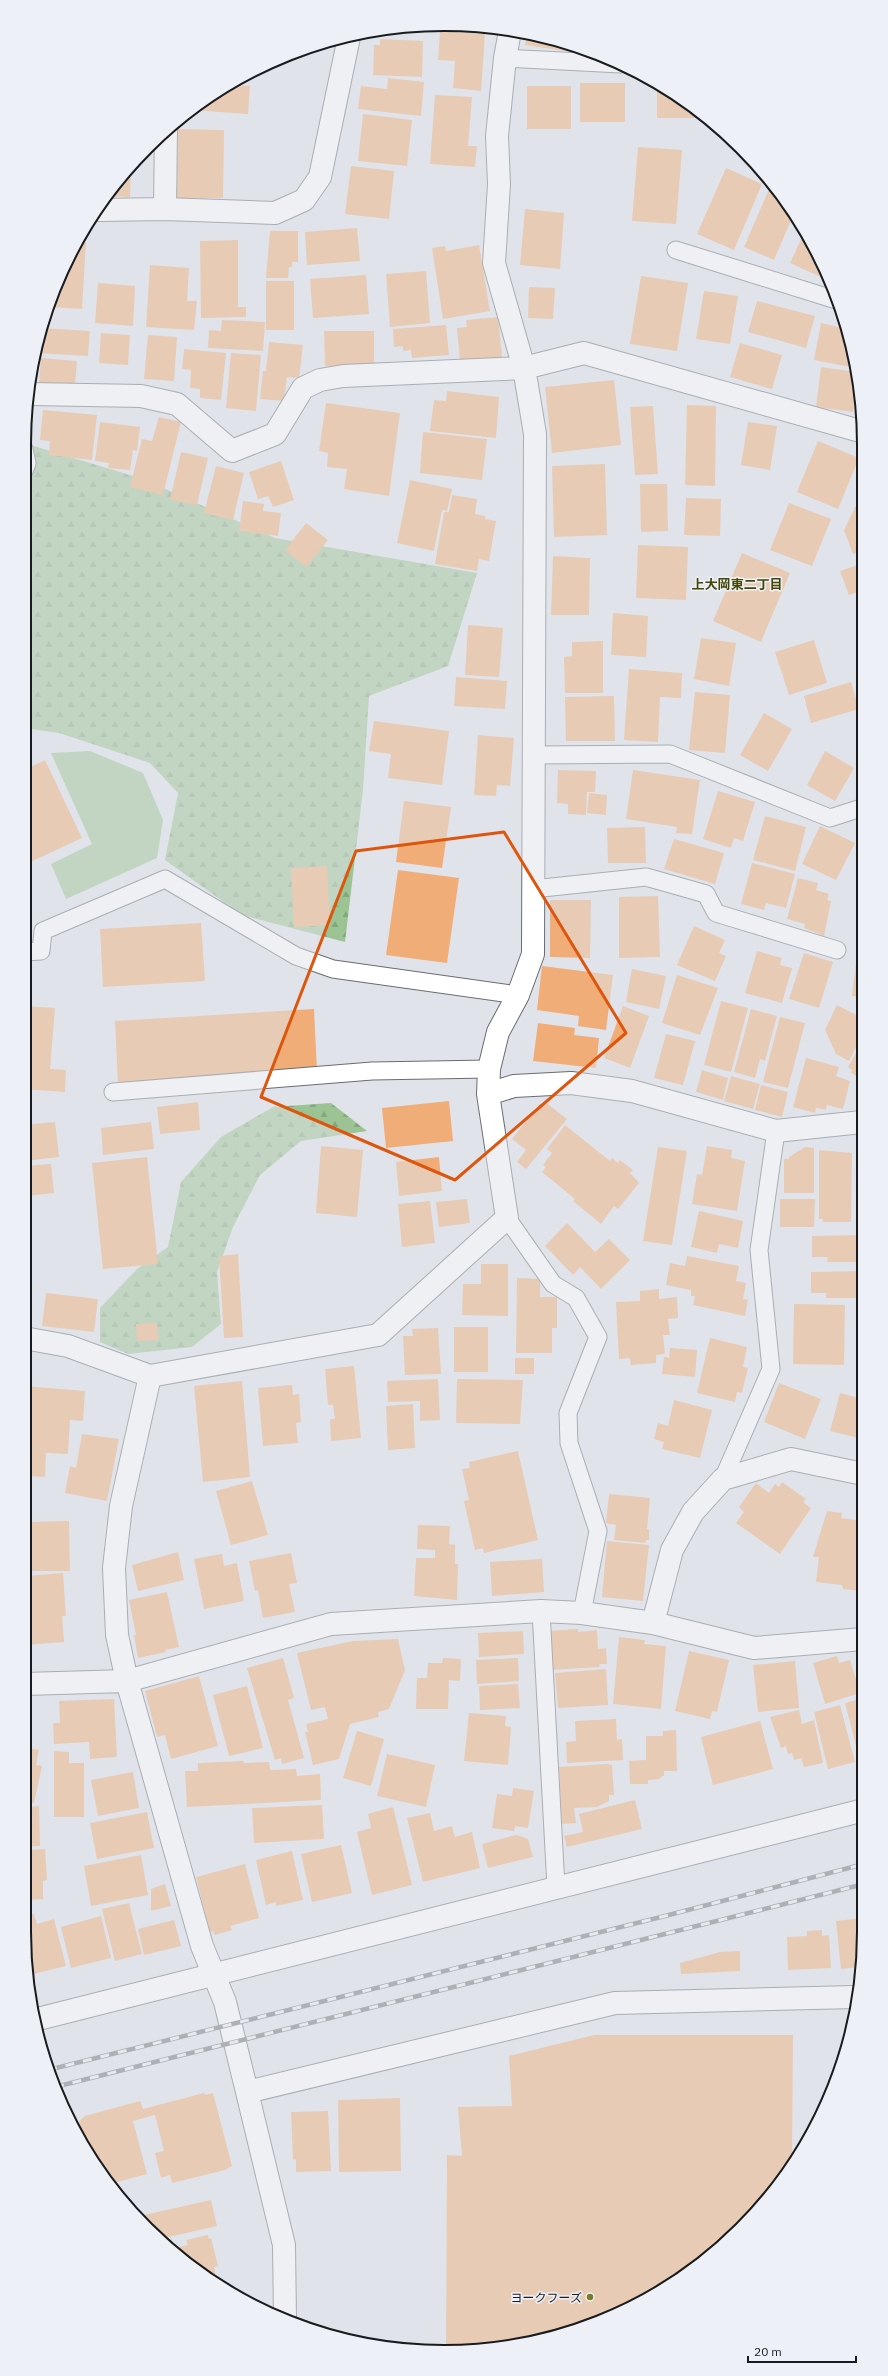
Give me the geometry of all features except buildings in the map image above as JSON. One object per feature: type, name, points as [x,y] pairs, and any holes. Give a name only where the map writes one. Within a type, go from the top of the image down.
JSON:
[{"type":"street","points":[[31,1339],[68,1346],[150,1376],[378,1335],[507,1218],[488,1094],[489,1070],[498,1032],[518,995],[533,954],[535,434],[524,368],[494,262],[499,184],[497,136],[504,58],[509,37]]},
{"type":"street","points":[[104,210],[165,209],[275,213],[304,200],[320,177],[348,42]]},
{"type":"street","points":[[165,209],[166,139]]},
{"type":"street","points":[[35,394],[141,396],[177,404],[232,451],[276,434],[303,388],[320,380],[343,376],[524,368],[584,353],[857,431]]},
{"type":"street","points":[[488,1094],[514,1086],[571,1083],[632,1091],[776,1132],[857,1123]]},
{"type":"street","points":[[150,1376],[122,1506],[114,1568],[117,1636],[127,1681],[202,1946],[225,2002],[284,2245],[285,2313]]},
{"type":"street","points":[[653,1623],[672,1550],[693,1512],[723,1479],[791,1459],[857,1473]]},
{"type":"street","points":[[31,1684],[127,1681],[331,1624],[540,1611],[582,1613],[653,1623],[754,1648],[857,1639]]},
{"type":"street","points":[[40,2018],[857,1812]]},
{"type":"street","points":[[247,2092],[615,2003],[851,1997]]},
{"type":"lane","points":[[504,58],[604,63]]},
{"type":"lane","points":[[676,250],[830,298]]},
{"type":"lane","points":[[534,755],[670,754],[830,818],[857,809]]},
{"type":"lane","points":[[533,889],[646,877],[706,894],[716,913],[837,950]]},
{"type":"lane","points":[[31,951],[41,950],[43,931],[165,879],[296,956],[333,968],[518,995]]},
{"type":"lane","points":[[113,1092],[372,1071],[489,1070]]},
{"type":"lane","points":[[723,1479],[771,1369],[759,1250],[776,1132]]},
{"type":"lane","points":[[507,1218],[553,1284],[576,1298],[598,1337],[568,1413],[569,1443],[598,1531],[582,1613]]},
{"type":"lane","points":[[540,1611],[556,1887]]},
{"type":"highlighted area","points":[[504,832],[626,1033],[455,1180],[261,1097],[356,851]]},
{"type":"green space","points":[[31,445],[143,479],[275,538],[477,573],[448,666],[369,696],[363,790],[345,942],[242,915],[165,860],[178,793],[150,763],[59,733],[31,729]]},
{"type":"green space","points":[[90,751],[143,773],[163,820],[157,858],[66,899],[51,864],[92,844],[51,753]]},
{"type":"green space","points":[[331,1103],[367,1131],[301,1141],[260,1175],[233,1227],[217,1272],[221,1324],[192,1347],[128,1354],[100,1342],[100,1308],[137,1269],[168,1247],[181,1182],[221,1137],[273,1107]]},
{"type":"railway","points":[[54,2068],[665,1916],[857,1866]]},
{"type":"railway","points":[[60,2086],[857,1886]]},
{"type":"place","name":"ヨークフーズ","points":[[590,2297]]},
{"type":"district","name":"上大岡東二丁目","points":[[737,584]]}]
